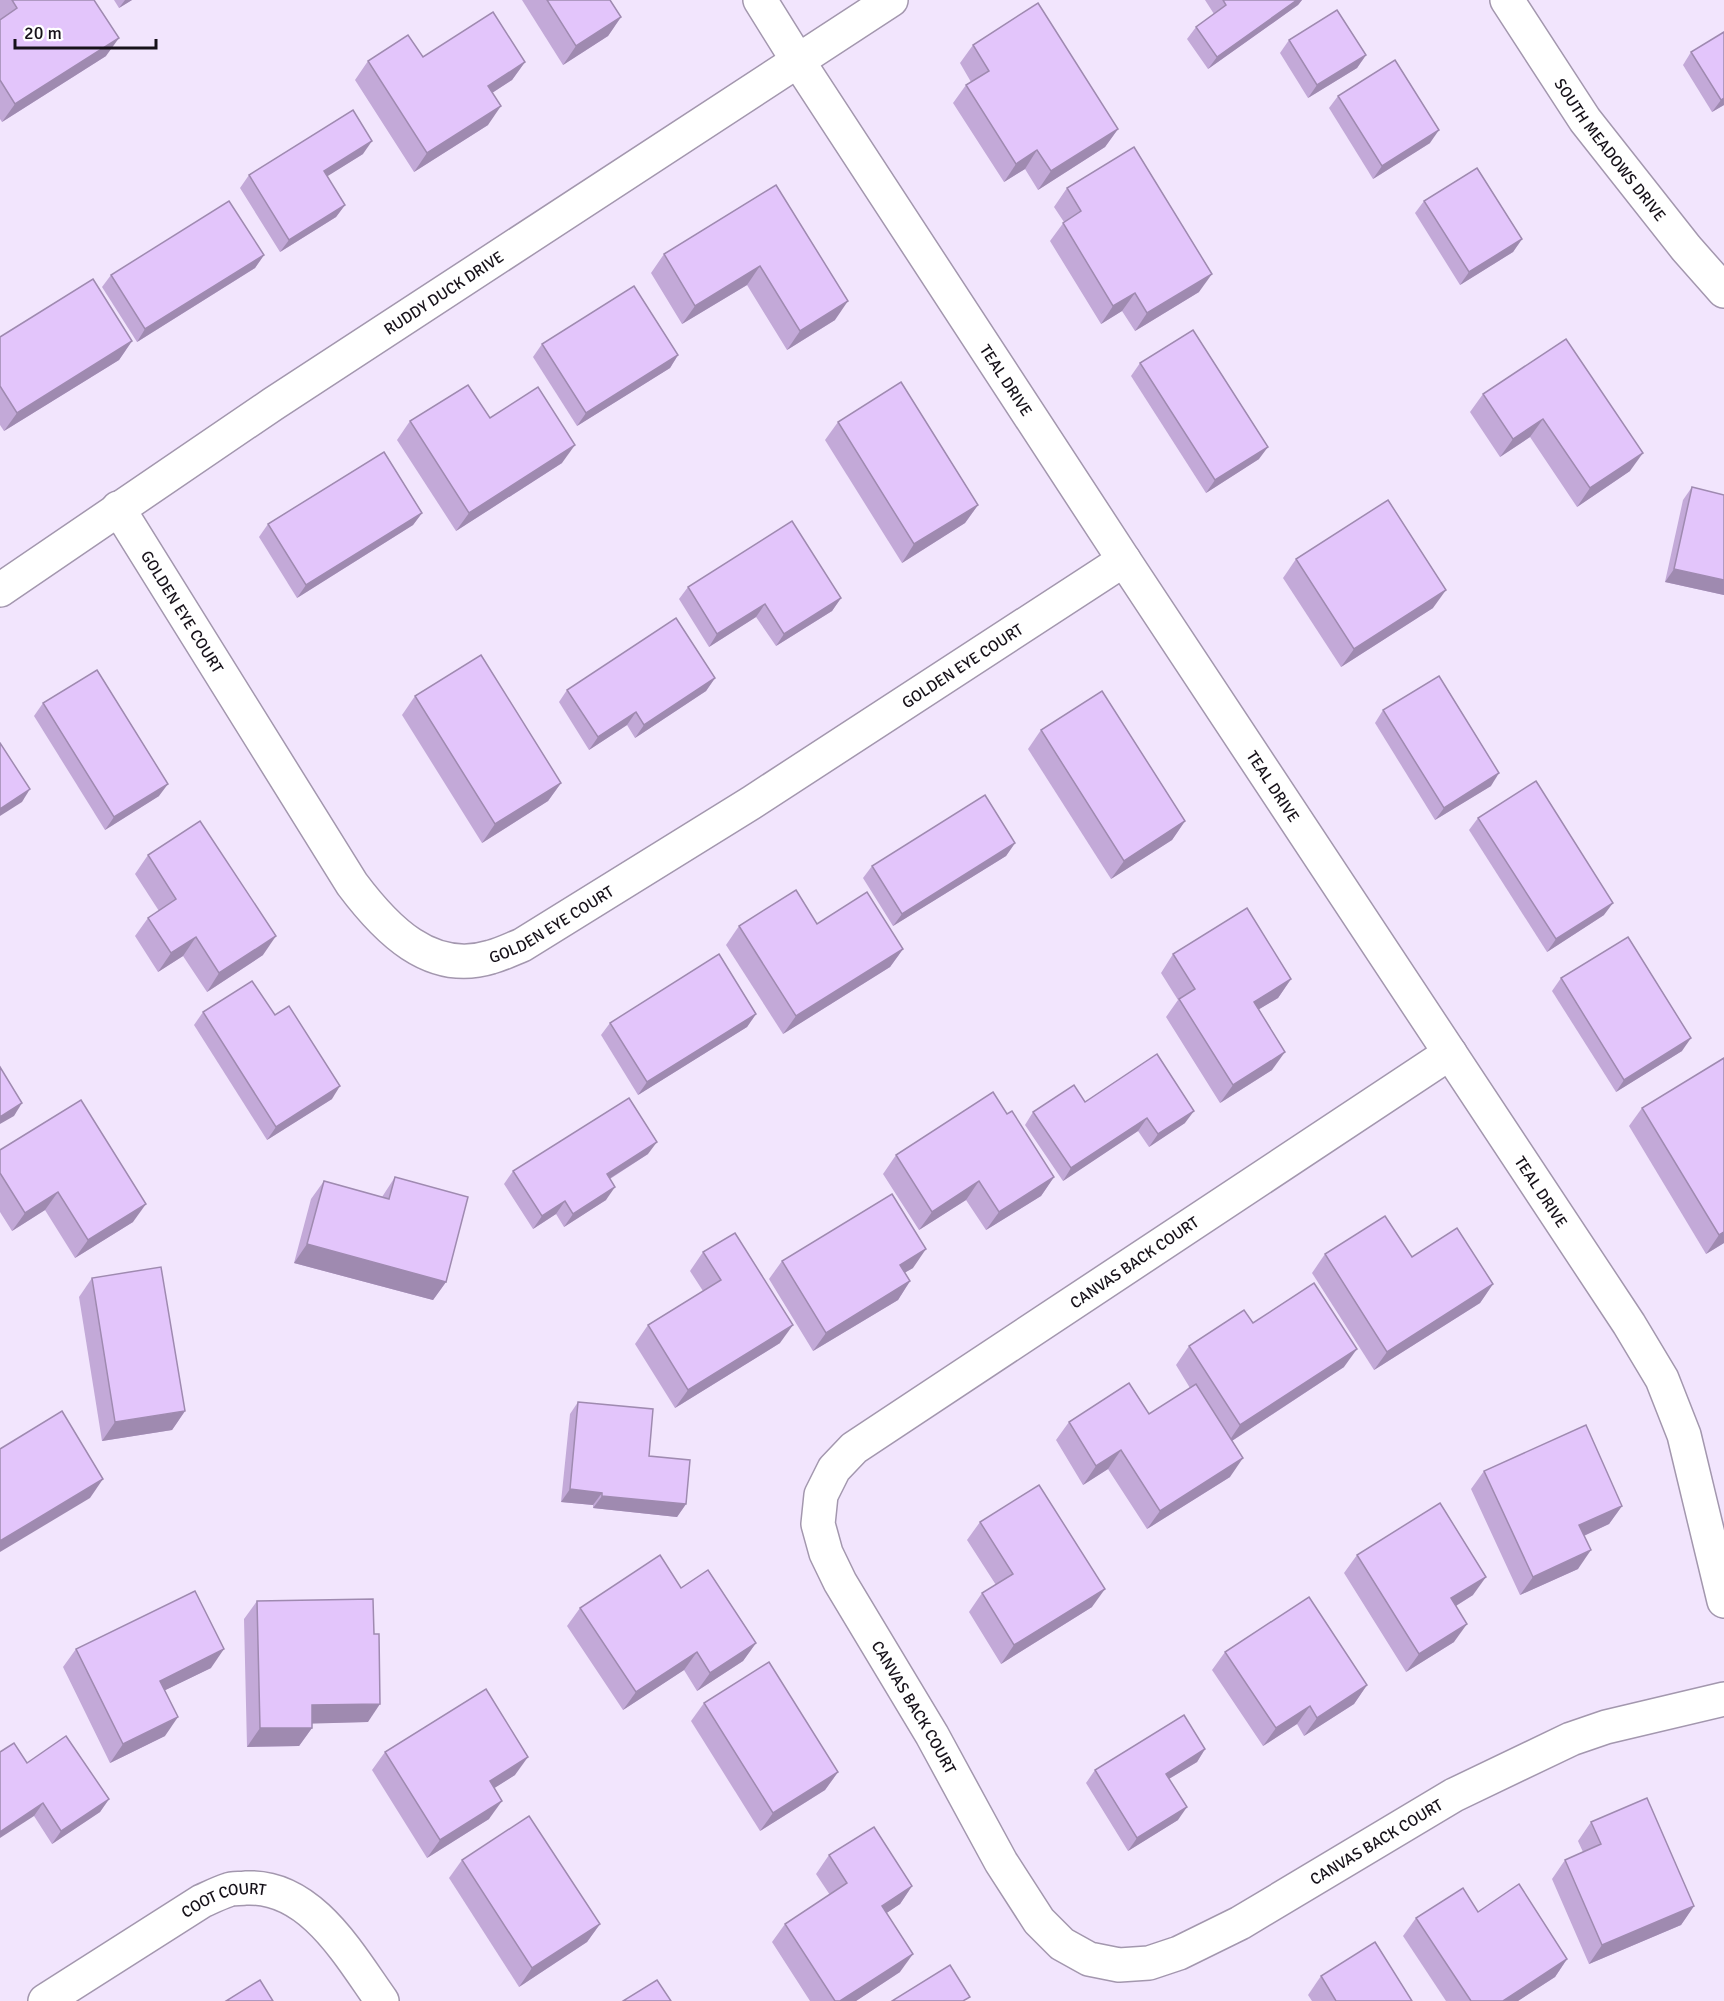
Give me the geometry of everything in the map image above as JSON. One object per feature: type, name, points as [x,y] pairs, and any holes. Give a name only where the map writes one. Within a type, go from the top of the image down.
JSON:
[{"type":"street","name":"TEAL DRIVE","points":[[760,0],[1124,560],[1629,1324],[1662,1379],[1684,1435],[1724,1601]]},
{"type":"street","name":"RUDDY DUCK DRIVE","points":[[0,590],[273,404],[891,0]]},
{"type":"street","name":"SOUTH MEADOWS DRIVE","points":[[1507,0],[1585,120],[1686,248],[1724,291]]},
{"type":"street","name":"GOLDEN EYE COURT","points":[[118,508],[352,884],[373,912],[397,935],[424,953],[455,961],[489,958],[522,945],[751,803],[1124,560]]},
{"type":"street","name":"CANVAS BACK COURT","points":[[1450,1053],[854,1448],[834,1469],[821,1495],[818,1524],[826,1553],[840,1582],[932,1735],[1001,1862],[1039,1921],[1062,1944],[1089,1959],[1119,1965],[1149,1963],[1179,1953],[1240,1923],[1454,1796],[1571,1739],[1606,1727],[1724,1699]]},
{"type":"street","name":"COOT COURT","points":[[45,2001],[202,1901],[229,1889],[259,1888],[287,1896],[312,1913],[335,1935],[382,2001]]},
{"type":"building","points":[[12,0],[94,0],[119,38],[15,104],[0,80],[0,20],[17,8]]},
{"type":"building","points":[[547,0],[610,0],[621,17],[576,46]]},
{"type":"building","points":[[1223,0],[1297,0],[1217,57],[1196,27],[1226,5]]},
{"type":"building","points":[[1038,3],[1118,129],[1051,171],[1037,150],[1016,164],[966,85],[989,71],[973,45]]},
{"type":"building","points":[[1337,10],[1366,55],[1317,85],[1289,40]]},
{"type":"building","points":[[493,12],[525,62],[488,86],[501,106],[427,153],[368,61],[408,35],[423,57]]},
{"type":"building","points":[[1724,32],[1724,98],[1721,100],[1691,52]]},
{"type":"building","points":[[1395,60],[1439,130],[1382,166],[1338,96]]},
{"type":"building","points":[[353,110],[372,141],[324,171],[345,205],[289,240],[249,175]]},
{"type":"building","points":[[1134,147],[1212,274],[1147,313],[1135,293],[1113,306],[1063,223],[1081,211],[1067,188]]},
{"type":"building","points":[[1477,168],[1522,239],[1469,272],[1424,201]]},
{"type":"building","points":[[776,185],[848,301],[800,331],[760,266],[695,306],[664,254]]},
{"type":"building","points":[[229,201],[264,255],[145,329],[111,275]]},
{"type":"building","points":[[93,279],[132,341],[17,413],[0,386],[0,337]]},
{"type":"building","points":[[634,286],[678,355],[586,413],[542,344]]},
{"type":"building","points":[[1193,330],[1268,447],[1215,480],[1140,363]]},
{"type":"building","points":[[1566,339],[1643,453],[1590,488],[1543,419],[1513,439],[1483,394]]},
{"type":"building","points":[[901,382],[978,505],[914,544],[838,422]]},
{"type":"building","points":[[468,385],[490,418],[538,387],[575,445],[469,513],[410,421]]},
{"type":"building","points":[[384,452],[422,513],[306,585],[268,524]]},
{"type":"building","points":[[1692,487],[1724,495],[1724,580],[1674,569]]},
{"type":"building","points":[[1388,500],[1446,590],[1354,649],[1296,559]]},
{"type":"building","points":[[792,521],[841,598],[784,634],[765,604],[717,634],[688,587]]},
{"type":"building","points":[[676,618],[715,678],[644,725],[636,712],[598,737],[567,690]]},
{"type":"building","points":[[481,655],[561,783],[495,824],[415,696]]},
{"type":"building","points":[[97,670],[168,784],[114,817],[43,703]]},
{"type":"building","points":[[1439,676],[1499,773],[1444,808],[1383,710]]},
{"type":"building","points":[[1102,691],[1185,821],[1124,861],[1041,730]]},
{"type":"building","points":[[0,743],[30,789],[0,809]]},
{"type":"building","points":[[1536,781],[1613,903],[1556,939],[1478,818]]},
{"type":"building","points":[[985,795],[1015,843],[902,914],[872,866]]},
{"type":"building","points":[[200,821],[276,936],[219,973],[196,937],[171,953],[148,918],[176,899],[148,855]]},
{"type":"building","points":[[796,890],[817,924],[867,892],[903,949],[796,1016],[739,926]]},
{"type":"building","points":[[1247,908],[1291,979],[1254,1002],[1285,1052],[1233,1085],[1179,999],[1195,989],[1173,954]]},
{"type":"building","points":[[1628,937],[1691,1038],[1624,1080],[1561,978]]},
{"type":"building","points":[[719,954],[756,1014],[647,1082],[610,1023]]},
{"type":"building","points":[[252,981],[275,1015],[289,1006],[340,1086],[276,1127],[203,1012]]},
{"type":"building","points":[[1157,1054],[1194,1111],[1158,1134],[1147,1118],[1071,1168],[1033,1112],[1074,1085],[1085,1102]]},
{"type":"building","points":[[1724,1058],[1724,1232],[1719,1235],[1642,1108]]},
{"type":"building","points":[[0,1067],[22,1103],[0,1117]]},
{"type":"building","points":[[993,1092],[1007,1114],[1012,1111],[1054,1177],[999,1212],[979,1181],[932,1212],[896,1155]]},
{"type":"building","points":[[629,1098],[657,1142],[607,1174],[615,1187],[573,1214],[565,1201],[542,1216],[513,1171]]},
{"type":"building","points":[[81,1100],[146,1204],[88,1240],[58,1192],[25,1213],[0,1173],[0,1150]]},
{"type":"building","points":[[395,1177],[468,1197],[446,1282],[307,1244],[324,1181],[389,1199]]},
{"type":"building","points":[[892,1194],[926,1249],[900,1265],[910,1281],[826,1333],[782,1261]]},
{"type":"building","points":[[1385,1216],[1412,1257],[1457,1228],[1493,1284],[1387,1352],[1325,1254]]},
{"type":"building","points":[[735,1233],[793,1325],[688,1390],[648,1325],[721,1280],[703,1252]]},
{"type":"building","points":[[161,1267],[185,1411],[115,1422],[92,1278]]},
{"type":"building","points":[[1314,1283],[1357,1349],[1240,1425],[1189,1346],[1244,1310],[1253,1323]]},
{"type":"building","points":[[1129,1383],[1149,1414],[1196,1384],[1243,1458],[1160,1511],[1121,1450],[1096,1466],[1069,1422]]},
{"type":"building","points":[[578,1402],[653,1409],[649,1456],[690,1460],[686,1504],[602,1496],[602,1493],[570,1489]]},
{"type":"building","points":[[62,1411],[103,1479],[0,1541],[0,1449]]},
{"type":"building","points":[[1586,1425],[1622,1506],[1579,1525],[1591,1550],[1533,1577],[1484,1471]]},
{"type":"building","points":[[1039,1485],[1105,1589],[1014,1645],[982,1593],[1013,1574],[980,1522]]},
{"type":"building","points":[[1440,1503],[1486,1577],[1451,1598],[1467,1624],[1419,1654],[1357,1555]]},
{"type":"building","points":[[660,1555],[681,1588],[708,1570],[756,1643],[710,1673],[697,1652],[636,1692],[580,1608]]},
{"type":"building","points":[[195,1591],[224,1649],[160,1681],[178,1717],[123,1744],[76,1649]]},
{"type":"building","points":[[1309,1597],[1367,1685],[1317,1718],[1310,1706],[1276,1728],[1225,1652]]},
{"type":"building","points":[[373,1599],[374,1634],[379,1634],[380,1704],[312,1705],[312,1728],[260,1728],[257,1601]]},
{"type":"building","points":[[769,1662],[838,1772],[773,1813],[704,1703]]},
{"type":"building","points":[[486,1689],[528,1757],[490,1781],[502,1801],[440,1840],[385,1752]]},
{"type":"building","points":[[1184,1715],[1205,1749],[1166,1774],[1187,1807],[1137,1838],[1095,1770]]},
{"type":"building","points":[[66,1736],[109,1799],[61,1831],[43,1803],[0,1832],[0,1752],[14,1743],[27,1763]]},
{"type":"building","points":[[1647,1798],[1694,1906],[1602,1945],[1565,1860],[1601,1844],[1591,1822]]},
{"type":"building","points":[[529,1816],[600,1924],[532,1968],[462,1860]]},
{"type":"building","points":[[874,1827],[912,1886],[882,1906],[913,1954],[840,2001],[835,2001],[785,1924],[847,1883],[829,1855]]},
{"type":"building","points":[[1519,1884],[1567,1959],[1503,2001],[1471,2001],[1416,1918],[1463,1888],[1478,1912]]},
{"type":"building","points":[[1375,1942],[1412,2001],[1336,2001],[1321,1976]]},
{"type":"building","points":[[950,1965],[970,1997],[963,2001],[892,2001]]},
{"type":"building","points":[[260,1980],[273,2001],[226,2001]]},
{"type":"building","points":[[657,1980],[671,2001],[623,2001]]}]
